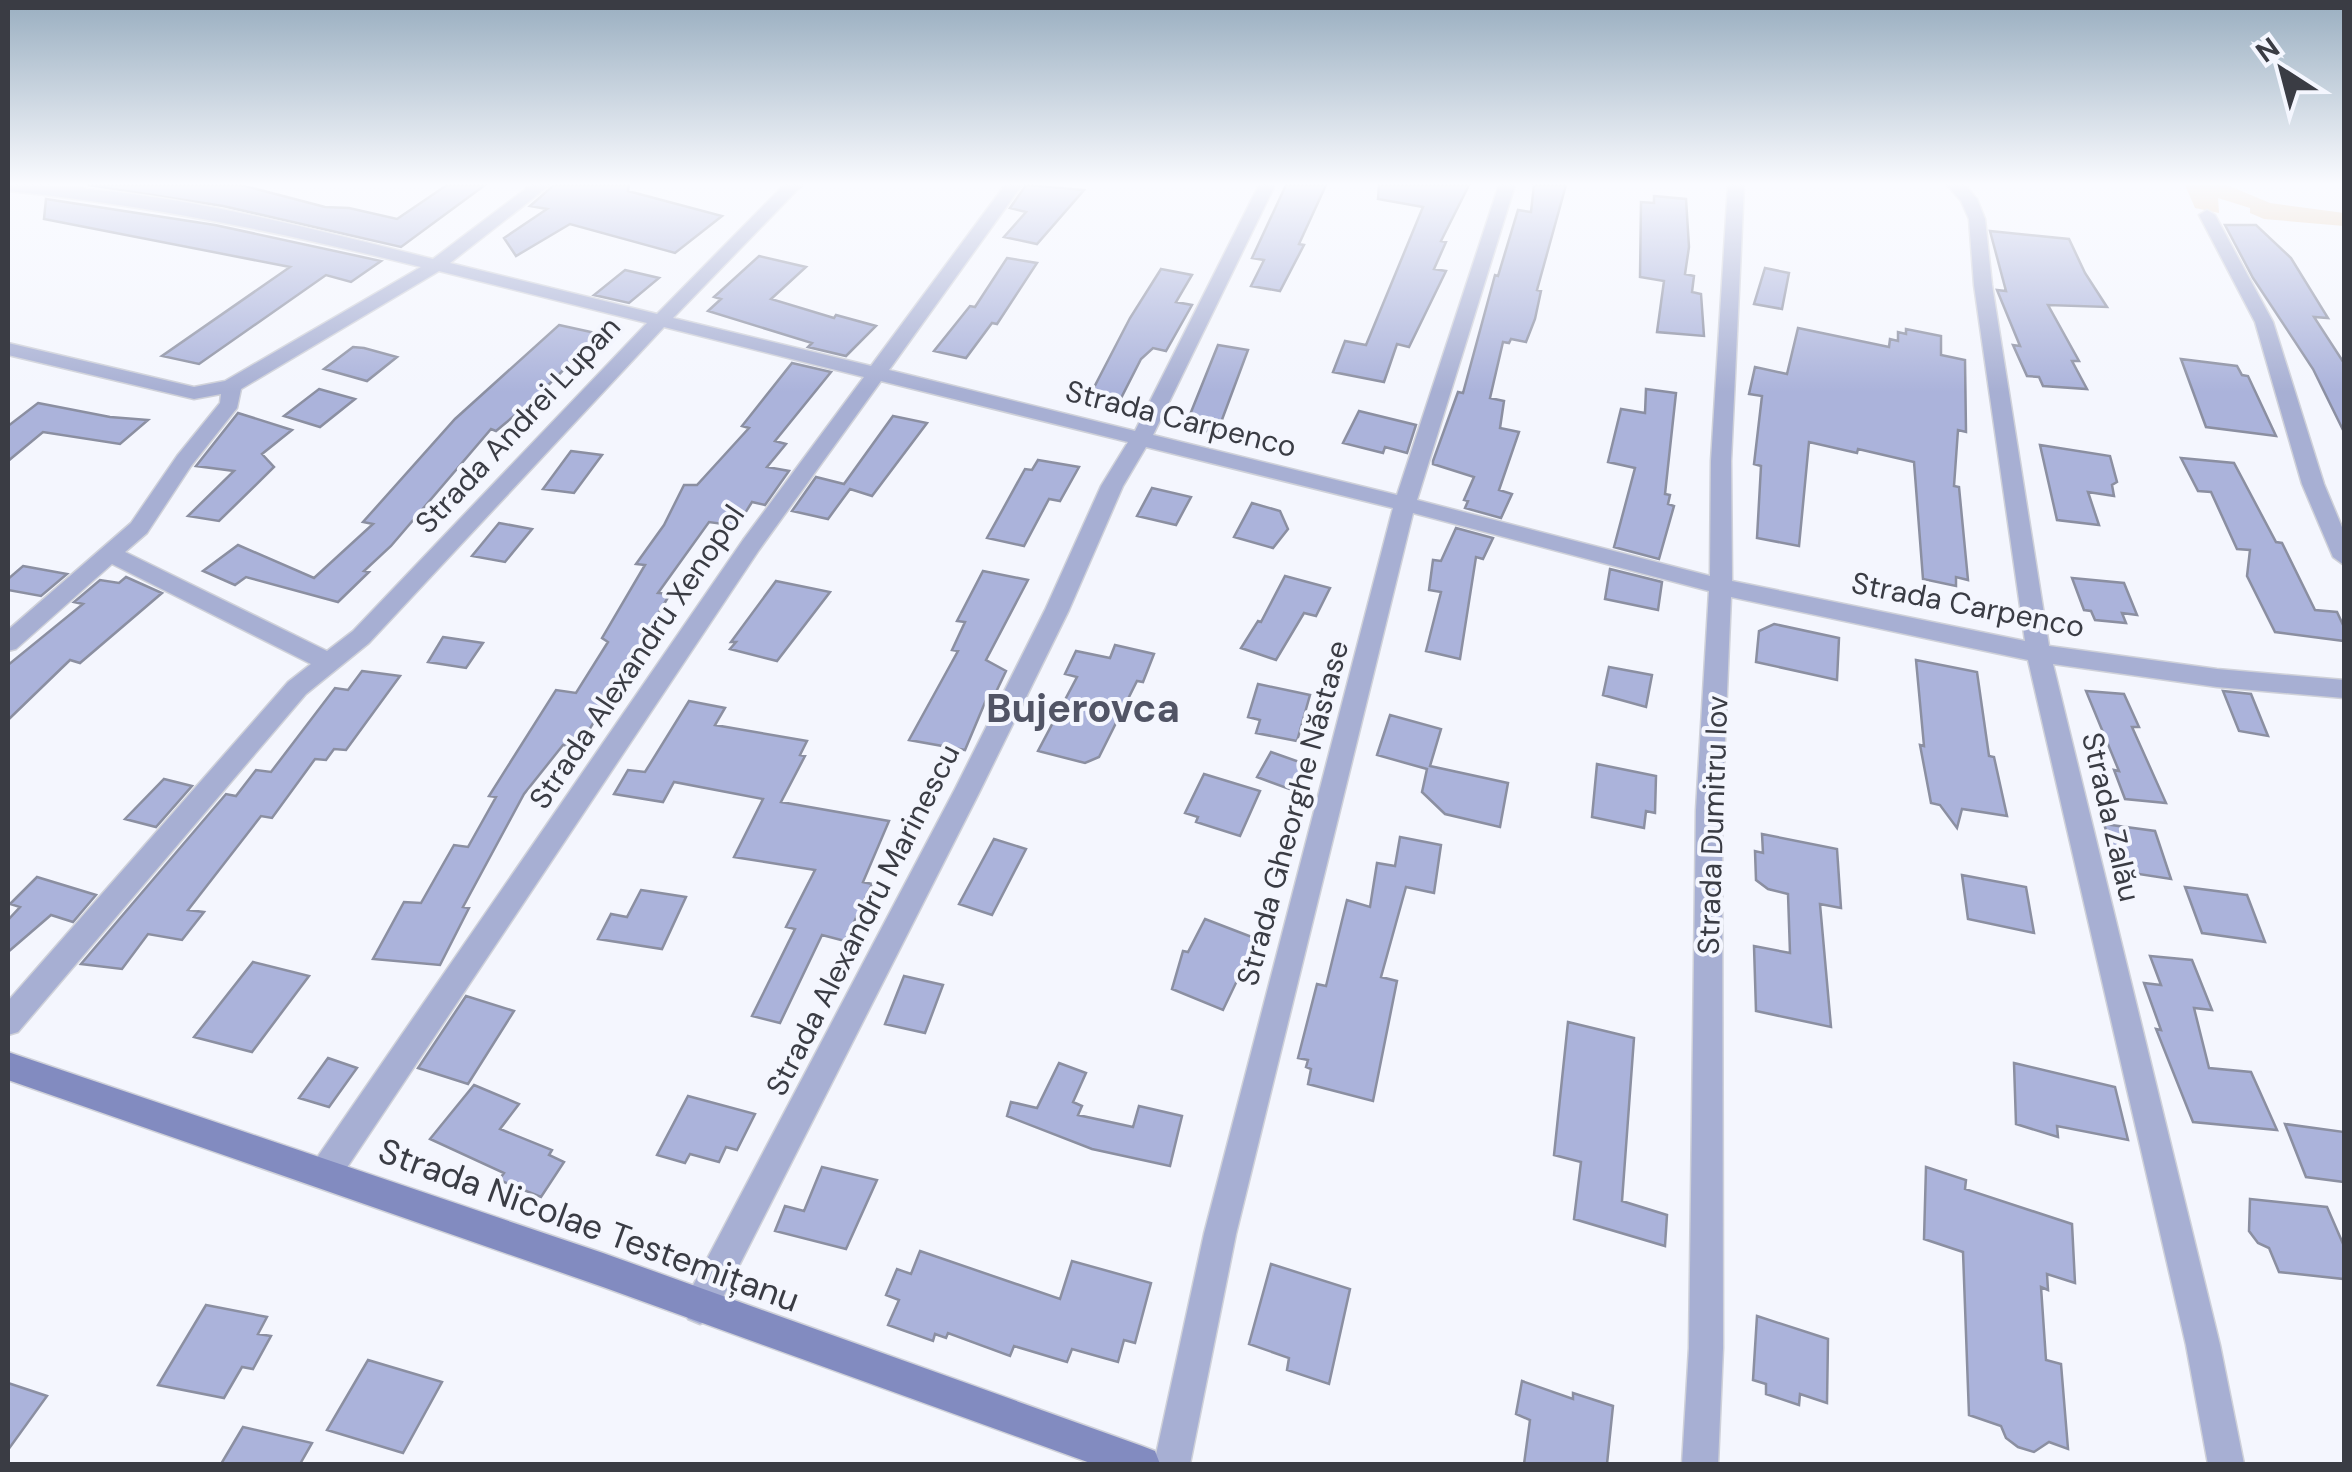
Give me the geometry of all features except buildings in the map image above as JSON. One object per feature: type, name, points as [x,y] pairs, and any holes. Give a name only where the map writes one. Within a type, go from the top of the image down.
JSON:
[{"type":"street","name":"Strada Carpenco","points":[[380,254],[1405,504],[1719,586],[2038,653],[2218,678],[2344,689]]},
{"type":"street","points":[[8,349],[194,393],[231,386],[452,254]]},
{"type":"street","name":"Strada Andrei Lupan","points":[[8,1022],[273,715],[326,661],[361,637],[728,254]]},
{"type":"street","name":"Strada Alexandru Xenopol","points":[[325,1174],[751,545],[965,254]]},
{"type":"street","name":"Strada Alexandru Marinescu","points":[[700,1307],[966,793],[1112,486],[1140,440],[1233,254]]},
{"type":"street","name":"Strada Gheorghe Năstase","points":[[1172,1464],[1234,1176],[1405,504],[1485,254]]},
{"type":"street","name":"Strada Dumitru Iov","points":[[1700,1464],[1706,1348],[1709,810],[1732,254]]},
{"type":"street","name":"Strada Zalău","points":[[1981,254],[2038,653],[2203,1345],[2226,1464]]},
{"type":"street","points":[[2228,254],[2264,322],[2313,484],[2344,556]]},
{"type":"street","points":[[8,374],[34,355]]},
{"type":"street","points":[[8,643],[112,554],[158,505],[184,461],[222,416],[232,396],[231,386]]},
{"type":"street","points":[[112,554],[326,661]]},
{"type":"street","name":"Strada Nicolae Testemițanu","points":[[8,1066],[325,1174],[1142,1464]]},
{"type":"district","name":"Bujerovca","points":[[1083,708]]}]
